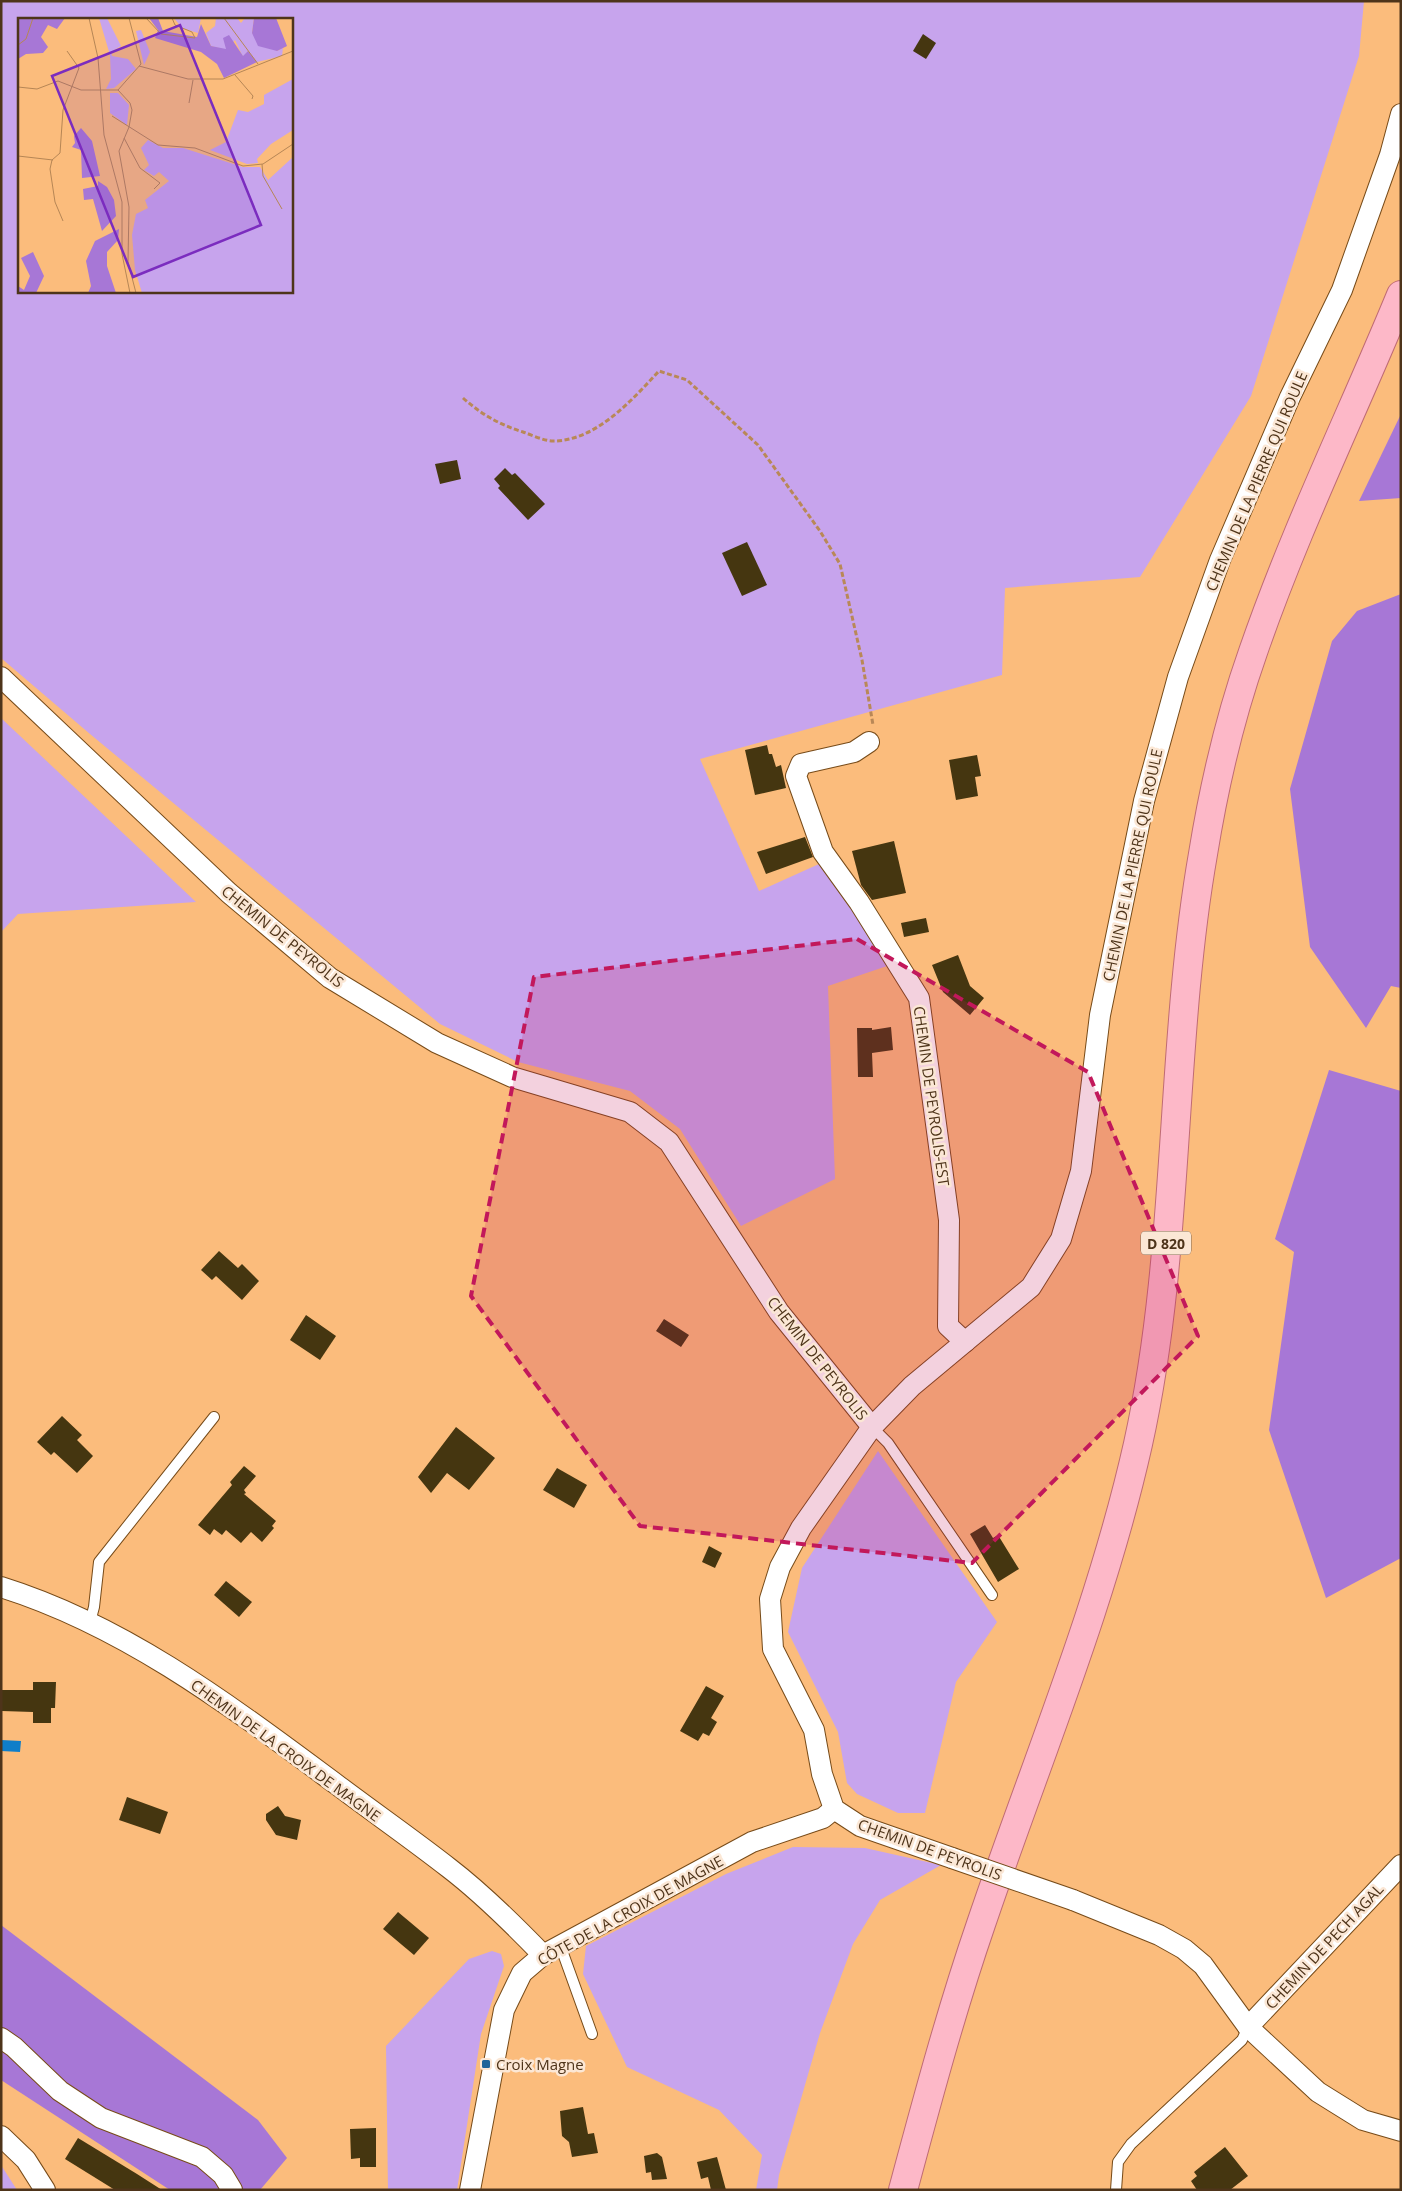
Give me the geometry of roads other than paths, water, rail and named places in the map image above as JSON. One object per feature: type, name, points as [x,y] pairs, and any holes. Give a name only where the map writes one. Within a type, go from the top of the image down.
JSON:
[{"type":"main road","name":"D 820","points":[[903,2190],[938,2060],[980,1926],[1075,1664],[1112,1550],[1139,1440],[1157,1330],[1168,1232],[1190,954],[1203,853],[1226,743],[1252,653],[1297,537],[1401,295]]},
{"type":"street","name":"CHEMIN DE LA PIERRE QUI ROULE","points":[[872,1427],[912,1386],[1031,1286],[1061,1239],[1081,1172],[1100,1015],[1144,800],[1178,677],[1220,560],[1290,397],[1342,290],[1390,155],[1401,114]]},
{"type":"street","name":"CHEMIN DE PEYROLIS","points":[[1,677],[229,893],[330,978],[437,1043],[512,1077],[630,1112],[669,1142],[779,1312],[872,1427],[801,1528],[780,1567],[770,1599],[773,1649],[814,1730],[822,1774],[834,1809],[860,1826],[1073,1900],[1159,1935],[1184,1949],[1203,1964],[1248,2027],[1318,2092],[1363,2120],[1401,2131]]},
{"type":"street","name":"CHEMIN DE PEYROLIS-EST","points":[[869,742],[854,752],[801,764],[796,776],[823,852],[859,902],[919,998],[950,1220],[948,1326],[964,1342]]},
{"type":"street","name":"CHEMIN DE LA CROIX DE MAGNE","points":[[1,1587],[90,1622],[141,1650],[236,1710],[449,1868],[495,1907],[552,1950]]},
{"type":"street","name":"CÔTE DE LA CROIX DE MAGNE","points":[[470,2190],[504,2010],[522,1973],[552,1950],[752,1842],[824,1818],[834,1809]]},
{"type":"street","name":"CHEMIN DE PECH AGAL","points":[[1248,2027],[1401,1865]]},
{"type":"street","points":[[1,2038],[14,2047],[60,2091],[102,2118],[202,2156],[223,2175],[232,2190]]},
{"type":"street","points":[[1,2136],[26,2160],[45,2190]]},
{"type":"lane","points":[[90,1622],[94,1606],[98,1562],[214,1417]]},
{"type":"lane","points":[[872,1427],[888,1443],[992,1595]]},
{"type":"lane","points":[[552,1950],[592,2034]]},
{"type":"lane","points":[[1116,2190],[1118,2162],[1131,2144],[1242,2040],[1248,2027]]},
{"type":"water","points":[[1,1740],[21,1741],[20,1752],[1,1751]]},
{"type":"place","name":"Croix Magne","points":[[486,2064]]}]
